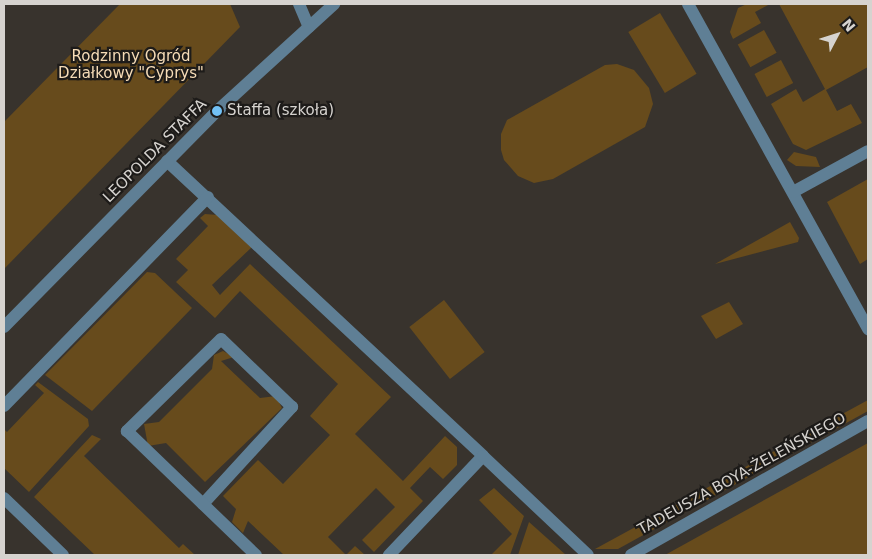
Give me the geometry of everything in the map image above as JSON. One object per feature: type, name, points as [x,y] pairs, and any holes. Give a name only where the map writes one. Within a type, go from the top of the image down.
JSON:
[{"type":"street","points":[[299,4],[309,27]]},
{"type":"street","name":"LEOPOLDA STAFFA","points":[[4,327],[167,161],[334,4]]},
{"type":"street","points":[[688,4],[868,328]]},
{"type":"street","points":[[793,192],[868,151]]},
{"type":"street","points":[[167,161],[208,197],[588,555]]},
{"type":"street","points":[[4,406],[208,197]]},
{"type":"street","points":[[203,504],[292,407],[221,338],[127,431],[256,555]]},
{"type":"street","name":"TADEUSZA BOYA-ŻELEŃSKIEGO","points":[[631,555],[868,421]]},
{"type":"street","points":[[389,555],[483,456]]},
{"type":"street","points":[[4,498],[63,555]]},
{"type":"green space","name":"Rodzinny Ogród Działkowy \"Cyprys\"","points":[[120,4],[230,4],[240,27],[4,269],[4,122]]},
{"type":"green space","points":[[747,4],[770,4],[755,12],[761,23],[733,39],[730,32],[738,8]]},
{"type":"green space","points":[[779,4],[868,4],[868,67],[826,90],[837,111],[851,104],[862,123],[806,150],[793,144],[771,104],[796,89],[803,102],[825,89]]},
{"type":"green space","points":[[660,13],[697,74],[665,93],[628,32]]},
{"type":"green space","points":[[764,30],[777,53],[750,67],[738,45]]},
{"type":"green space","points":[[781,60],[793,83],[767,97],[755,74]]},
{"type":"green space","points":[[617,64],[634,70],[649,88],[653,104],[645,127],[553,179],[534,183],[518,176],[504,160],[501,150],[501,134],[507,120],[605,65]]},
{"type":"green space","points":[[794,152],[816,157],[820,167],[796,166],[787,160]]},
{"type":"green space","points":[[868,179],[868,259],[860,264],[827,202]]},
{"type":"green space","points":[[205,214],[218,215],[252,247],[212,285],[220,295],[250,264],[391,397],[355,434],[403,481],[445,436],[457,447],[457,465],[443,479],[430,467],[410,488],[423,501],[374,552],[362,540],[395,507],[376,488],[328,537],[346,555],[284,555],[248,521],[243,533],[232,522],[236,509],[223,496],[258,460],[283,484],[330,435],[310,416],[338,384],[240,291],[215,318],[176,282],[188,270],[176,259],[208,226],[200,218]]},
{"type":"green space","points":[[790,222],[799,238],[798,242],[715,264]]},
{"type":"green space","points":[[147,272],[155,273],[192,308],[92,411],[45,375]]},
{"type":"green space","points":[[444,300],[485,352],[450,379],[409,327]]},
{"type":"green space","points":[[729,302],[743,324],[716,339],[701,316]]},
{"type":"green space","points":[[223,351],[234,357],[221,361],[260,398],[276,396],[282,408],[205,482],[166,443],[148,446],[144,424],[159,422],[212,369],[214,355]]},
{"type":"green space","points":[[38,382],[88,419],[89,426],[29,492],[4,468],[4,429],[7,432],[44,393],[35,385]]},
{"type":"green space","points":[[868,400],[868,411],[618,549],[595,549]]},
{"type":"green space","points":[[92,435],[101,439],[84,456],[179,548],[183,544],[195,555],[95,555],[34,497]]},
{"type":"green space","points":[[868,443],[868,555],[665,555],[777,493]]},
{"type":"green space","points":[[494,488],[524,516],[510,555],[491,555],[512,534],[479,500]]},
{"type":"green space","points":[[529,522],[566,555],[518,555]]},
{"type":"green space","points":[[355,546],[365,555],[346,555]]},
{"type":"place","name":"Staffa (szkoła)","points":[[217,111]]}]
